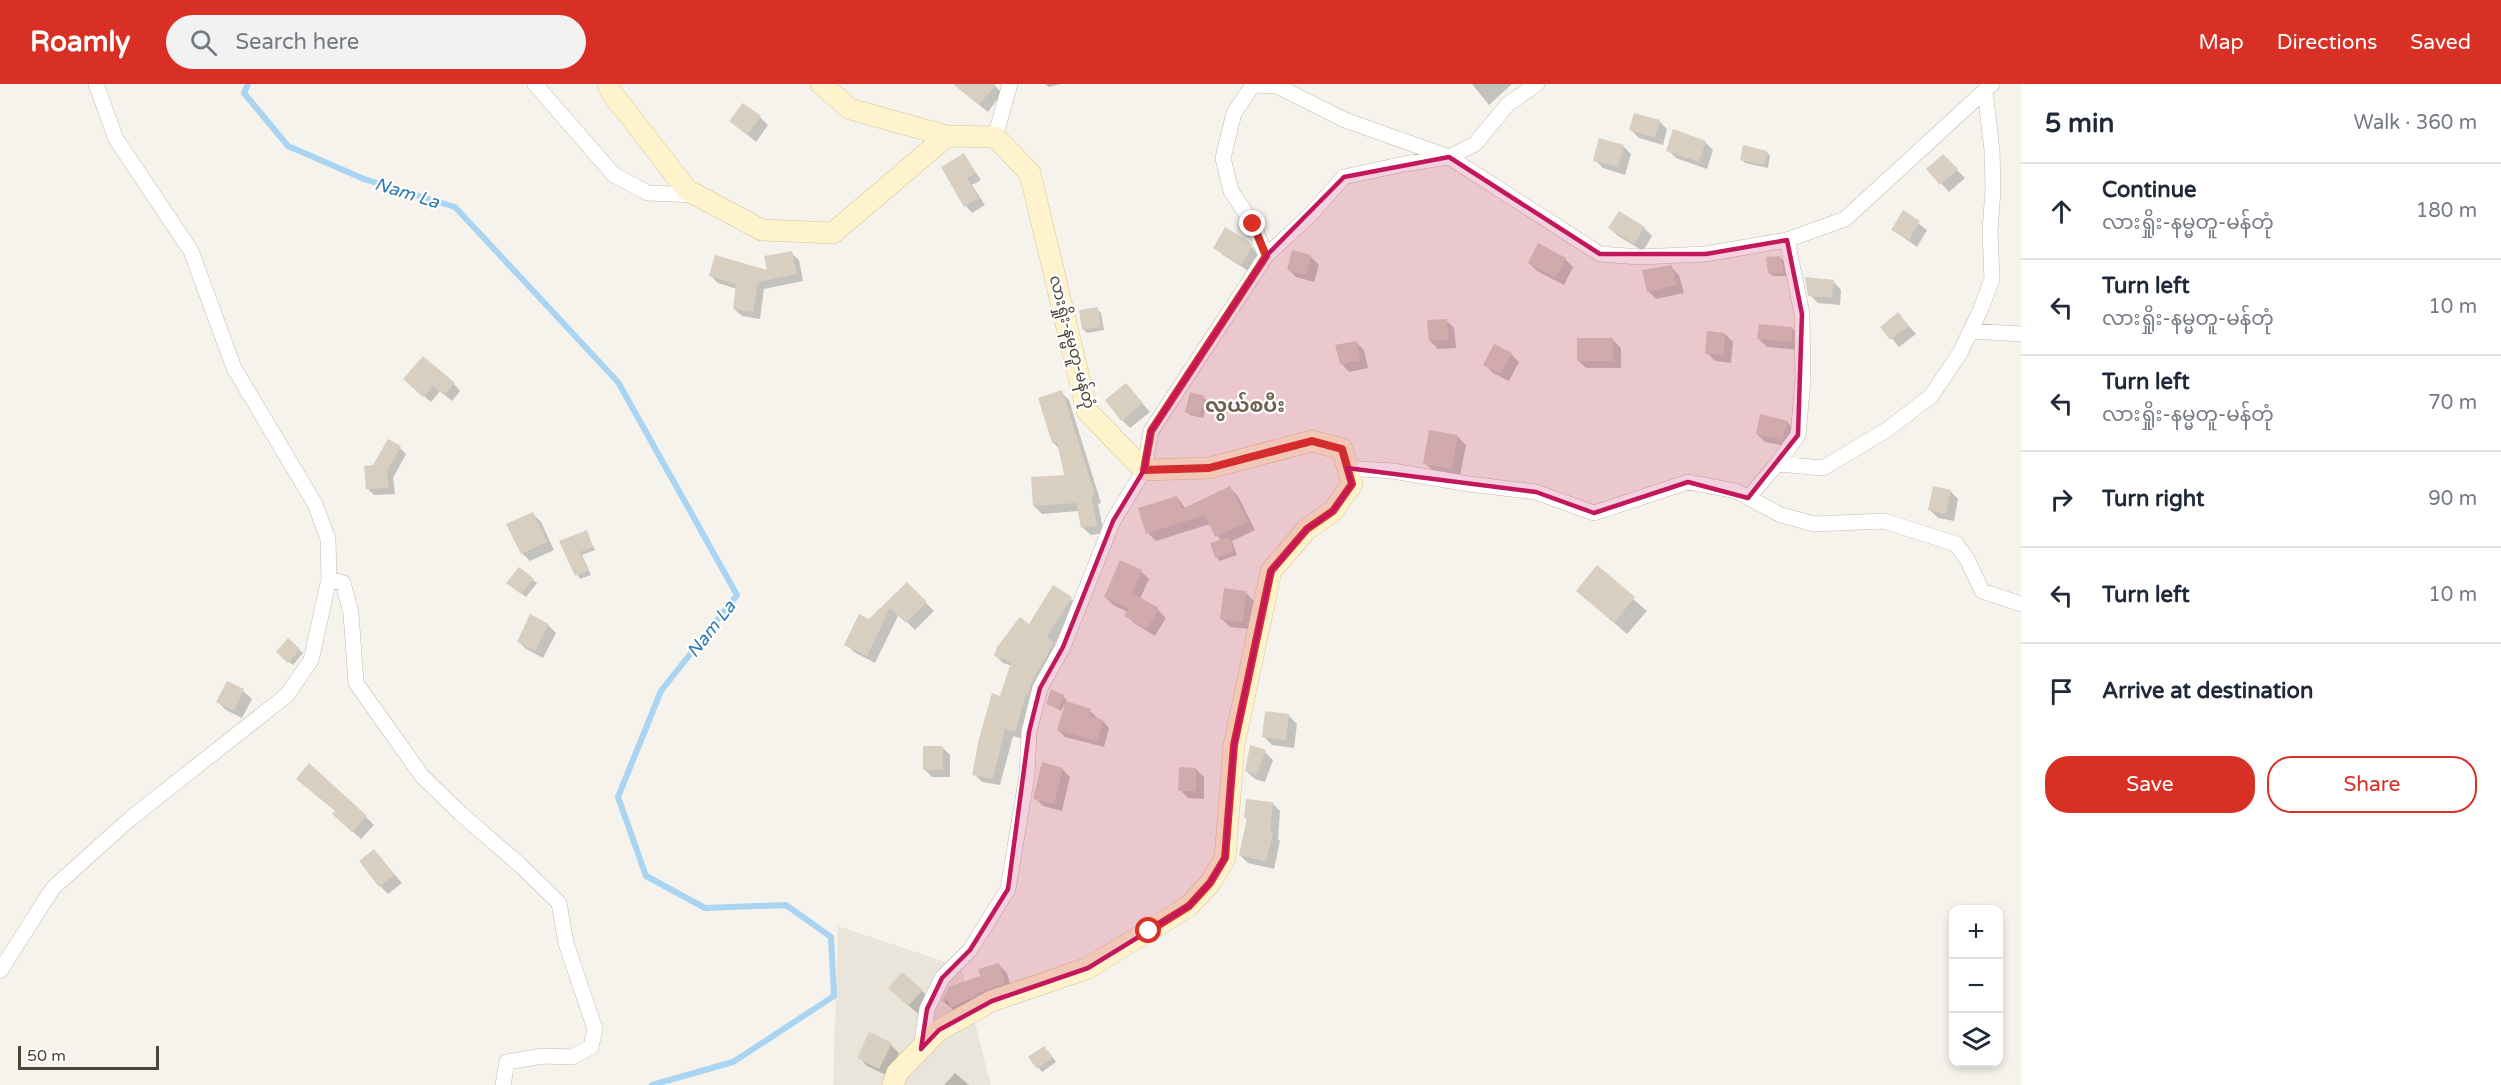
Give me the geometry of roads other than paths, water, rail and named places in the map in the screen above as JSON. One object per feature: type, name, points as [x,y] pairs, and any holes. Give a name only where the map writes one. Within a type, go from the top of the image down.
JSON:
[{"type":"main road","points":[[608,84],[611,92],[687,190],[762,230],[833,233],[947,136]]},
{"type":"main road","points":[[821,84],[850,109],[947,136],[995,137]]},
{"type":"main road","name":"လားရှိုး-နမ္မတူ-မန်တုံ","points":[[995,137],[1030,173],[1087,411],[1144,470]]},
{"type":"main road","points":[[893,1085],[897,1073],[939,1030],[992,1001],[1088,968],[1189,906],[1210,883],[1225,858],[1234,745],[1271,571],[1307,529],[1333,511],[1352,484],[1342,449],[1312,441],[1209,468],[1144,470]]},
{"type":"street","points":[[0,970],[53,888],[131,818],[287,695],[311,660],[329,579],[328,539],[315,504],[234,368],[191,251],[116,140],[96,84]]},
{"type":"street","points":[[535,84],[614,175],[648,193],[697,195]]},
{"type":"street","points":[[995,137],[1010,84]]},
{"type":"street","points":[[921,1049],[927,1009],[942,978],[970,950],[1008,889],[1027,775],[1029,732],[1040,688],[1063,647],[1113,521],[1144,470],[1151,431],[1266,256],[1310,215],[1344,177],[1449,157],[1475,144],[1508,104],[1538,84]]},
{"type":"street","points":[[1266,256],[1253,224],[1232,191],[1223,158],[1234,113],[1253,85],[1277,86],[1345,120],[1449,157],[1600,254],[1640,257],[1706,254],[1787,240],[1845,219],[1989,88]]},
{"type":"street","points":[[1777,464],[1823,468],[1888,429],[1931,396],[1960,352],[1992,279],[1990,232],[1993,189],[1989,88]]},
{"type":"street","points":[[1748,498],[1798,435],[1803,381],[1802,314],[1787,240]]},
{"type":"street","points":[[1971,331],[2021,334]]},
{"type":"street","points":[[1347,468],[1393,471],[1469,484],[1536,492],[1594,513],[1688,482],[1736,491],[1781,515],[1814,524],[1884,521],[1956,544],[1967,559],[1982,591],[2021,604]]},
{"type":"street","points":[[329,579],[343,584],[351,613],[356,683],[384,724],[422,776],[559,903],[566,943],[595,1029],[591,1047],[572,1057],[543,1056],[507,1062],[503,1085]]},
{"type":"waterway","name":"Nam La","points":[[248,84],[244,93],[288,146],[364,179],[455,207],[618,382],[737,595],[661,691],[618,797],[646,876],[705,908],[786,905],[831,937],[834,996],[733,1062],[652,1085]]},
{"type":"district","name":"လွယ်စပီး","points":[[1245,406]]}]
